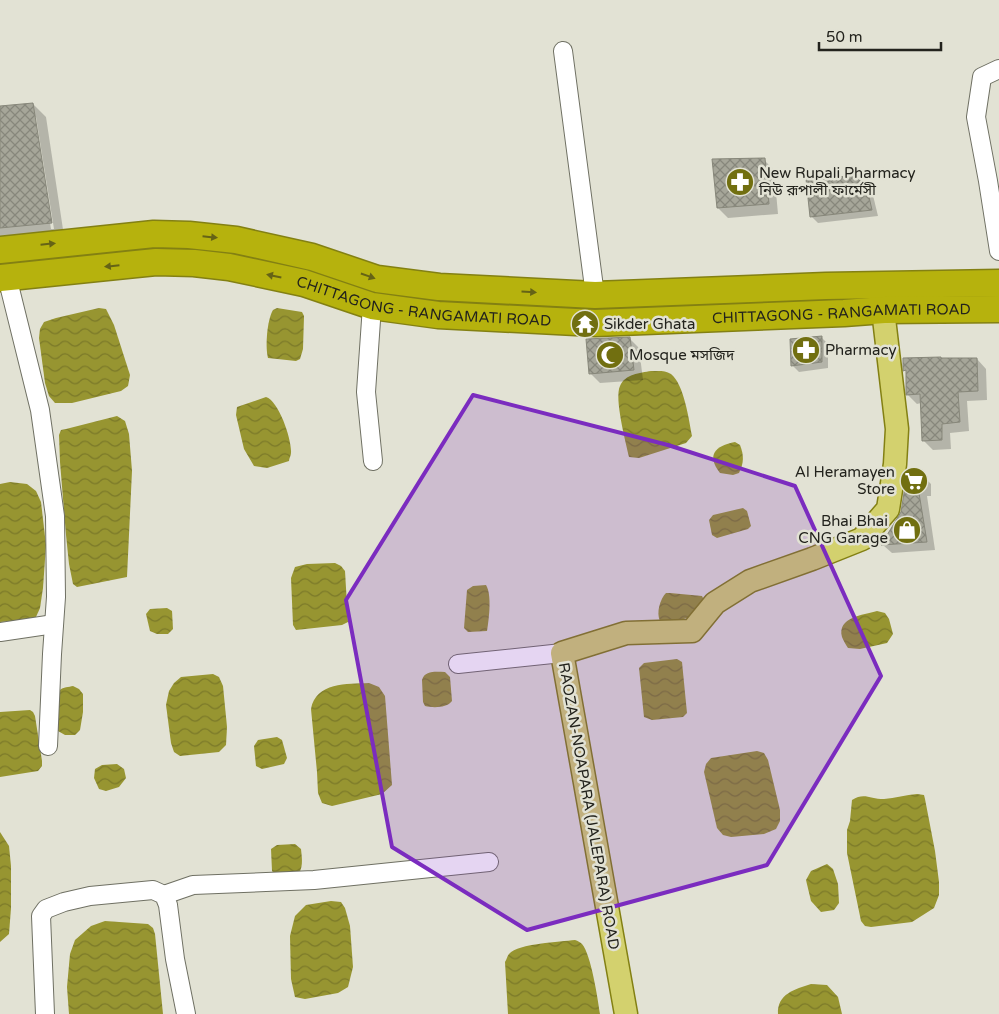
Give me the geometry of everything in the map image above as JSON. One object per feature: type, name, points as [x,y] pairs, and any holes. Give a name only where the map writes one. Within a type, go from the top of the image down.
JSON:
[{"type":"highway","name":"CHITTAGONG - RANGAMATI ROAD","points":[[0,250],[147,235],[190,235],[236,240],[312,257],[379,279],[439,287],[595,295],[882,297],[999,309]]},
{"type":"highway","name":"CHITTAGONG - RANGAMATI ROAD","points":[[4,277],[156,262],[194,262],[230,267],[304,283],[372,306],[438,315],[596,323],[844,314],[882,297],[999,274]]},
{"type":"main road","name":"RAOZAN-NOAPARA (JALEPARA) ROAD","points":[[626,1014],[562,653],[626,633],[692,630],[715,603],[750,581],[862,539],[888,509],[897,429],[882,297]]},
{"type":"street","points":[[563,51],[595,295]]},
{"type":"street","points":[[999,69],[982,77],[976,117],[999,251]]},
{"type":"street","points":[[4,277],[40,410],[55,516],[56,597],[48,746]]},
{"type":"street","points":[[372,306],[366,392],[373,461]]},
{"type":"street","points":[[0,632],[54,624]]},
{"type":"street","points":[[458,664],[562,653]]},
{"type":"street","points":[[45,1014],[41,916],[46,909],[64,902],[90,896],[153,890],[164,895],[193,885],[314,880],[488,862]]},
{"type":"street","points":[[164,895],[168,905],[175,959],[186,1014]]},
{"type":"highlighted area","points":[[473,395],[668,445],[795,486],[881,676],[767,865],[527,930],[392,847],[346,600]]},
{"type":"water","points":[[99,308],[106,309],[114,325],[130,375],[128,386],[121,391],[72,403],[55,403],[49,396],[45,383],[39,338],[40,329],[44,322]]},
{"type":"water","points":[[277,308],[302,312],[304,316],[303,349],[300,359],[296,361],[268,358],[268,327],[271,314]]},
{"type":"water","points":[[651,371],[666,372],[676,379],[683,394],[692,436],[686,443],[639,458],[629,457],[619,410],[620,386],[629,377]]},
{"type":"water","points":[[266,397],[271,400],[280,413],[291,447],[289,461],[267,468],[254,466],[244,449],[236,415],[237,407]]},
{"type":"water","points":[[117,416],[125,421],[129,434],[132,471],[127,577],[77,587],[73,584],[69,564],[59,435],[61,430]]},
{"type":"water","points":[[735,442],[740,445],[743,456],[739,473],[733,475],[720,473],[713,456],[722,446]]},
{"type":"water","points":[[10,482],[27,484],[36,491],[41,502],[46,545],[43,588],[40,608],[36,617],[30,620],[0,622],[0,484]]},
{"type":"water","points":[[743,508],[747,511],[751,526],[748,529],[717,538],[712,535],[709,520],[713,515]]},
{"type":"water","points":[[335,563],[345,571],[348,622],[342,625],[296,630],[293,625],[291,578],[295,567],[307,564]]},
{"type":"water","points":[[486,585],[489,601],[487,631],[468,632],[464,628],[467,590],[473,586]]},
{"type":"water","points":[[666,593],[702,596],[704,600],[691,617],[676,621],[660,621],[658,614],[659,606]]},
{"type":"water","points":[[167,608],[172,611],[173,629],[168,634],[157,634],[150,631],[146,614],[150,609]]},
{"type":"water","points":[[877,611],[885,613],[889,619],[893,634],[887,643],[860,649],[848,648],[842,637],[841,630],[843,625],[852,618]]},
{"type":"water","points":[[677,659],[682,662],[687,713],[683,717],[652,720],[644,717],[639,668],[644,663]]},
{"type":"water","points":[[431,672],[445,672],[450,677],[452,701],[443,706],[425,706],[423,702],[423,677]]},
{"type":"water","points":[[213,674],[219,677],[223,686],[227,727],[226,745],[219,752],[180,756],[174,752],[171,743],[166,705],[169,691],[181,677]]},
{"type":"water","points":[[369,683],[379,687],[385,696],[392,785],[382,794],[332,806],[322,803],[318,793],[311,709],[314,700],[326,689],[334,686]]},
{"type":"water","points":[[73,686],[83,694],[83,712],[80,730],[75,735],[65,735],[58,731],[56,698],[61,689]]},
{"type":"water","points":[[30,710],[35,716],[42,766],[38,771],[0,777],[0,712]]},
{"type":"water","points":[[277,737],[282,740],[287,758],[284,764],[262,769],[256,766],[254,746],[258,740]]},
{"type":"water","points":[[757,751],[764,753],[768,760],[780,810],[780,821],[776,829],[764,834],[731,837],[723,835],[717,828],[704,772],[706,764],[711,758]]},
{"type":"water","points":[[117,764],[124,769],[126,778],[119,787],[106,791],[99,789],[94,778],[95,769],[102,765]]},
{"type":"water","points":[[917,794],[924,795],[935,851],[939,895],[934,908],[912,922],[871,927],[865,926],[861,921],[847,853],[847,830],[852,800],[860,796],[884,799]]},
{"type":"water","points":[[0,832],[9,846],[11,908],[9,934],[0,942]]},
{"type":"water","points":[[295,844],[301,849],[302,864],[299,874],[296,877],[276,876],[272,871],[271,849],[277,845]]},
{"type":"water","points":[[827,864],[833,869],[838,884],[839,903],[834,910],[821,912],[811,901],[806,880],[811,871]]},
{"type":"water","points":[[331,901],[341,902],[345,908],[350,926],[353,967],[348,987],[338,993],[305,999],[295,997],[291,979],[290,936],[295,916],[306,905]]},
{"type":"water","points":[[105,921],[148,924],[153,928],[163,1014],[69,1014],[67,987],[70,954],[75,940],[91,926]]},
{"type":"water","points":[[575,940],[582,944],[588,957],[594,978],[600,1014],[508,1014],[505,962],[509,954],[521,947],[530,945]]},
{"type":"water","points":[[811,984],[827,985],[838,997],[842,1014],[778,1014],[780,1002],[788,993]]},
{"type":"building","points":[[33,103],[52,223],[0,228],[0,106]]},
{"type":"building","name":"New Rupali Pharmacy নিউ রূপালী ফার্মেসী","points":[[765,158],[769,204],[717,208],[712,159]]},
{"type":"building","points":[[864,175],[872,210],[810,217],[806,179]]},
{"type":"building","name":"Pharmacy","points":[[822,336],[822,362],[791,366],[790,339]]},
{"type":"building","name":"Mosque মসজিদ","points":[[630,337],[634,370],[589,374],[586,339]]},
{"type":"building","points":[[903,358],[977,358],[978,391],[958,392],[960,422],[942,424],[942,440],[922,441],[920,394],[906,395],[906,370],[903,371]]},
{"type":"building","name":"Bhai Bhai CNG Garage","points":[[907,474],[923,474],[923,487],[918,487],[927,542],[881,545],[901,512]]},
{"type":"place","name":"New Rupali Pharmacy নিউ রূপালী ফার্মেসী","points":[[740,182]]},
{"type":"place","name":"Sikder Ghata","points":[[585,324]]},
{"type":"place","name":"Pharmacy","points":[[806,350]]},
{"type":"place","name":"Mosque মসজিদ","points":[[610,355]]},
{"type":"place","name":"Al Heramayen Store","points":[[914,481]]},
{"type":"place","name":"Bhai Bhai CNG Garage","points":[[907,530]]}]
